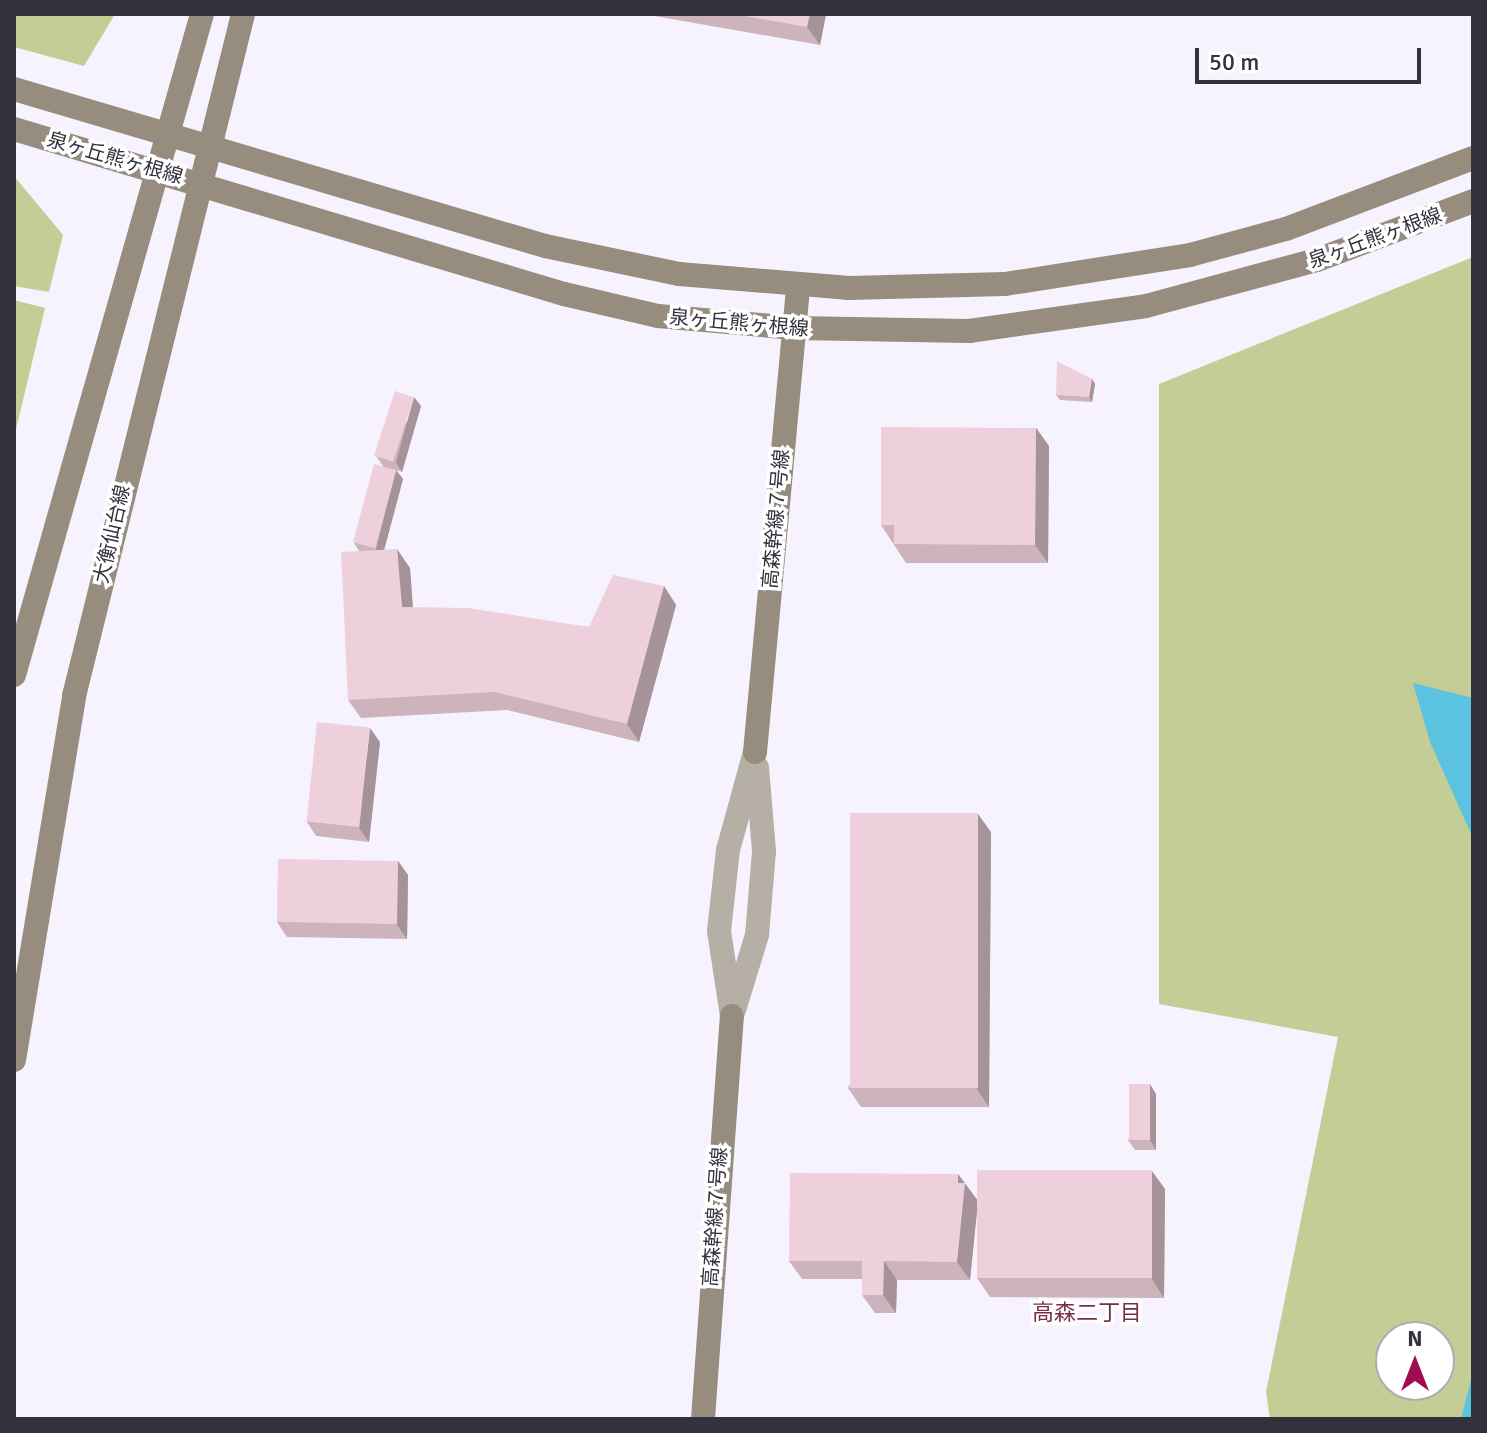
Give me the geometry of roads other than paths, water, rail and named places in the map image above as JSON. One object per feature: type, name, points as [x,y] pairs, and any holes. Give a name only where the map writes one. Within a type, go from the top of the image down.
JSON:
[{"type":"main road","points":[[14,675],[202,14]]},
{"type":"main road","name":"大衡仙台線","points":[[14,1060],[74,696],[243,14]]},
{"type":"main road","name":"泉ヶ丘熊ヶ根線","points":[[14,89],[545,246],[679,274],[798,286],[1005,284],[1190,255],[1286,229],[1473,158]]},
{"type":"main road","name":"泉ヶ丘熊ヶ根線","points":[[14,129],[564,294],[658,316],[794,328],[969,331],[1146,306],[1317,260],[1473,201]]},
{"type":"main road","name":"高森幹線７号線","points":[[755,752],[798,286]]},
{"type":"main road","name":"高森幹線７号線","points":[[703,1419],[732,1016]]},
{"type":"street","name":"高森幹線７号線","points":[[732,1016],[719,931],[728,850],[755,752]]},
{"type":"street","name":"高森幹線７号線","points":[[732,1016],[757,935],[764,851],[755,752]]},
{"type":"water","points":[[1413,683],[1473,698],[1473,838],[1430,742]]},
{"type":"water","points":[[1473,1372],[1473,1419],[1461,1419]]},
{"type":"district","name":"高森二丁目","points":[[1087,1313]]}]
